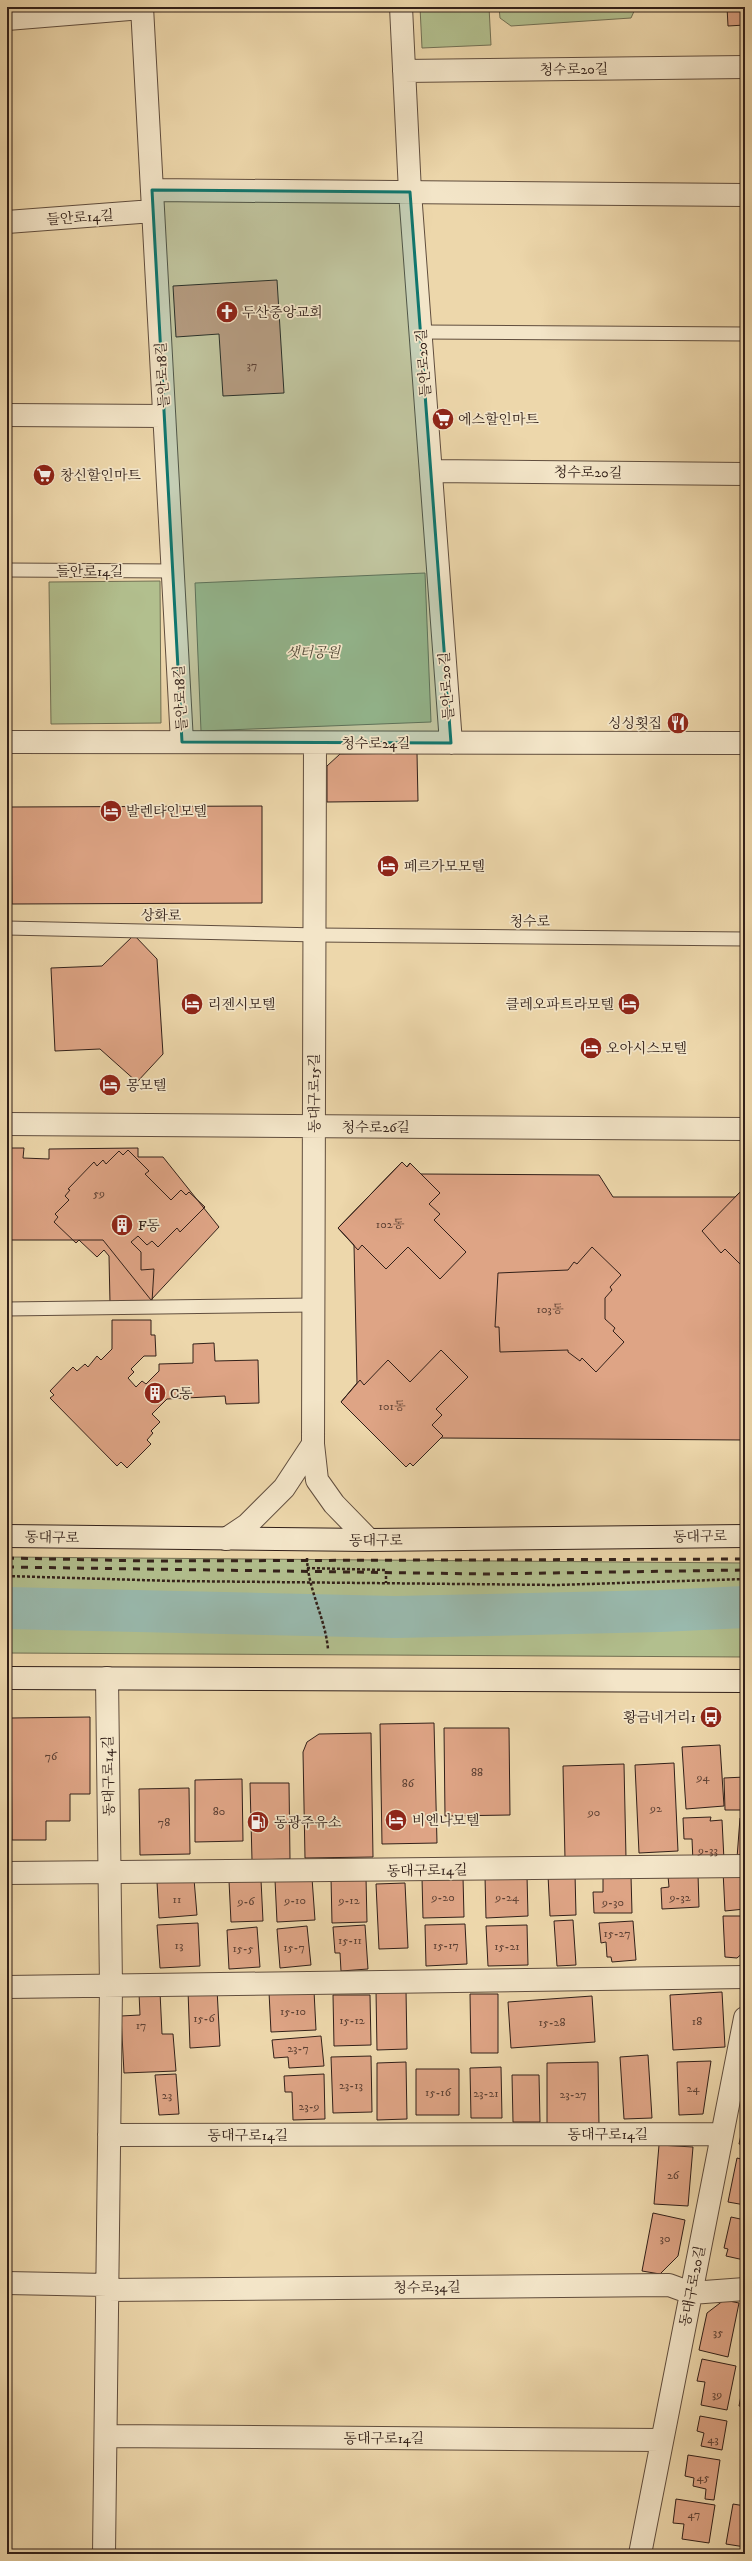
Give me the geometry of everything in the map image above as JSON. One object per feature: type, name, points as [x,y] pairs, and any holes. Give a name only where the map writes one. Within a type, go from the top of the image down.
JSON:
[{"type":"street","points":[[7,19],[142,7]]},
{"type":"street","name":"들안로18길","points":[[142,7],[182,742]]},
{"type":"street","name":"들안로20길","points":[[401,7],[410,192],[451,743]]},
{"type":"street","name":"청수로20길","points":[[404,71],[745,67]]},
{"type":"street","points":[[410,192],[745,195]]},
{"type":"street","name":"들안로14길","points":[[7,222],[152,200],[410,192]]},
{"type":"street","points":[[7,415],[164,416]]},
{"type":"street","name":"청수로20길","points":[[431,471],[745,474]]},
{"type":"street","name":"청수로24길","points":[[7,742],[745,743]]},
{"type":"street","name":"동대구로15길","points":[[315,742],[313,1444],[317,1480],[334,1504],[369,1540]]},
{"type":"street","name":"청수로26길","points":[[7,1124],[745,1129]]},
{"type":"street","points":[[226,1540],[247,1524],[284,1488],[313,1444]]},
{"type":"street","name":"동대구로","points":[[7,1536],[226,1540],[745,1536]]},
{"type":"street","points":[[7,1678],[745,1681]]},
{"type":"street","name":"동대구로14길","points":[[104,2554],[111,1987],[107,1678]]},
{"type":"street","name":"동대구로14길","points":[[109,1874],[745,1866]]},
{"type":"street","points":[[7,1873],[109,1874]]},
{"type":"street","points":[[7,1987],[111,1987],[745,1977]]},
{"type":"street","name":"동대구로20길","points":[[640,2554],[745,2018]]},
{"type":"street","name":"동대구로14길","points":[[109,2136],[722,2134]]},
{"type":"street","points":[[7,2283],[107,2288]]},
{"type":"street","name":"청수로34길","points":[[107,2288],[669,2285],[691,2293],[745,2289]]},
{"type":"street","name":"동대구로14길","points":[[106,2436],[662,2440]]},
{"type":"lane","points":[[421,332],[745,334]]},
{"type":"lane","name":"들안로14길","points":[[7,570],[173,571]]},
{"type":"lane","name":"상화로","points":[[7,928],[314,935]]},
{"type":"lane","name":"청수로","points":[[314,935],[745,939]]},
{"type":"lane","points":[[7,1309],[314,1305]]},
{"type":"path","points":[[307,1558],[307,1577],[326,1631],[328,1649]]},
{"type":"path","points":[[307,1568],[386,1570],[386,1583]]},
{"type":"path","points":[[7,1576],[386,1583],[580,1584],[745,1579]]},
{"type":"highlighted area","points":[[152,190],[410,192],[451,743],[182,742]]},
{"type":"green space","points":[[420,7],[489,7],[491,45],[422,48]]},
{"type":"green space","points":[[499,7],[636,7],[631,18],[511,26],[500,18]]},
{"type":"green space","name":"샛터공원","points":[[425,573],[431,722],[201,731],[195,583]]},
{"type":"green space","points":[[160,581],[161,723],[51,724],[49,582]]},
{"type":"green space","points":[[7,1557],[745,1563],[745,1657],[7,1653]]},
{"type":"building","points":[[727,7],[745,7],[745,25],[728,26]]},
{"type":"building","name":"두산중앙교회","points":[[277,280],[284,393],[223,396],[219,334],[176,337],[173,286]]},
{"type":"building","points":[[417,753],[418,801],[327,802],[327,766],[340,754]]},
{"type":"building","points":[[262,806],[262,903],[12,904],[11,807]]},
{"type":"building","points":[[134,935],[157,959],[163,1054],[137,1082],[100,1049],[55,1051],[51,968],[102,966]]},
{"type":"building","points":[[7,1148],[24,1148],[23,1158],[49,1159],[49,1149],[138,1148],[138,1157],[163,1157],[219,1227],[151,1300],[103,1240],[7,1240]]},
{"type":"building","name":"F동","points":[[128,1150],[149,1171],[145,1174],[171,1200],[181,1190],[186,1195],[189,1192],[205,1207],[180,1232],[177,1228],[158,1247],[152,1241],[147,1245],[138,1236],[131,1242],[141,1252],[141,1270],[154,1269],[152,1302],[110,1303],[109,1256],[104,1250],[97,1257],[79,1240],[76,1243],[54,1222],[58,1217],[55,1214],[69,1200],[65,1196],[70,1190],[68,1189],[94,1162],[97,1166],[103,1160],[106,1164],[119,1151],[123,1155]]},
{"type":"building","points":[[402,1162],[407,1167],[410,1163],[440,1193],[429,1204],[440,1214],[434,1220],[466,1252],[440,1279],[408,1247],[386,1269],[362,1245],[358,1250],[338,1228]]},
{"type":"building","points":[[402,1162],[407,1167],[410,1163],[421,1174],[599,1175],[613,1197],[735,1197],[745,1187],[745,1440],[441,1438],[413,1466],[410,1463],[406,1467],[341,1402],[357,1383],[354,1245],[338,1228]]},
{"type":"building","points":[[745,1187],[745,1269],[725,1249],[721,1253],[702,1231]]},
{"type":"building","points":[[592,1247],[621,1275],[610,1287],[612,1290],[605,1298],[605,1319],[615,1328],[613,1331],[624,1342],[596,1372],[582,1358],[580,1361],[568,1352],[568,1350],[500,1352],[499,1327],[495,1327],[498,1273],[568,1270],[574,1262],[577,1264]]},
{"type":"building","name":"C동","points":[[112,1320],[151,1320],[151,1335],[155,1335],[156,1356],[144,1356],[131,1369],[134,1372],[128,1378],[136,1387],[142,1381],[146,1384],[159,1371],[159,1364],[193,1363],[193,1344],[214,1343],[215,1361],[258,1360],[259,1403],[226,1404],[225,1396],[167,1399],[152,1414],[160,1422],[151,1431],[153,1433],[147,1440],[151,1444],[127,1468],[121,1462],[117,1466],[50,1398],[54,1395],[50,1391],[73,1367],[77,1371],[85,1364],[88,1367],[97,1356],[101,1360],[112,1349]]},
{"type":"building","points":[[441,1350],[468,1377],[436,1409],[442,1415],[432,1425],[443,1436],[413,1466],[410,1463],[406,1467],[341,1402],[360,1380],[364,1385],[388,1360],[410,1382]]},
{"type":"building","points":[[90,1717],[90,1794],[70,1794],[70,1821],[46,1821],[46,1840],[12,1840],[11,1718]]},
{"type":"building","points":[[434,1723],[437,1843],[382,1844],[380,1724]]},
{"type":"building","points":[[444,1728],[509,1728],[510,1815],[445,1816]]},
{"type":"building","points":[[371,1733],[373,1857],[305,1858],[303,1752],[307,1742],[319,1734]]},
{"type":"building","points":[[720,1745],[724,1806],[686,1809],[682,1747]]},
{"type":"building","points":[[674,1763],[678,1851],[639,1853],[635,1765]]},
{"type":"building","points":[[624,1764],[626,1858],[565,1859],[563,1766]]},
{"type":"building","points":[[745,1777],[745,1810],[725,1810],[724,1778]]},
{"type":"building","points":[[242,1779],[243,1841],[195,1842],[195,1780]]},
{"type":"building","points":[[250,1783],[289,1783],[290,1859],[252,1860]]},
{"type":"building","points":[[189,1788],[190,1854],[140,1855],[139,1789]]},
{"type":"building","points":[[711,1817],[710,1821],[722,1820],[724,1860],[693,1862],[692,1839],[684,1839],[683,1818]]},
{"type":"building","points":[[740,1818],[745,1819],[745,1859],[737,1858]]},
{"type":"building","points":[[745,1870],[745,1909],[725,1911],[723,1871]]},
{"type":"building","points":[[575,1874],[576,1915],[550,1916],[548,1875]]},
{"type":"building","points":[[698,1874],[699,1907],[662,1909],[661,1888],[669,1887],[668,1876]]},
{"type":"building","points":[[527,1876],[528,1916],[486,1918],[485,1877]]},
{"type":"building","points":[[603,1876],[631,1876],[632,1913],[594,1913],[593,1892],[603,1892]]},
{"type":"building","points":[[463,1877],[464,1917],[423,1918],[422,1878]]},
{"type":"building","points":[[312,1878],[315,1920],[277,1922],[275,1880]]},
{"type":"building","points":[[331,1878],[366,1878],[367,1922],[332,1923]]},
{"type":"building","points":[[194,1879],[197,1915],[159,1918],[157,1882]]},
{"type":"building","points":[[261,1880],[263,1921],[231,1922],[229,1881]]},
{"type":"building","points":[[405,1883],[408,1948],[379,1949],[376,1884]]},
{"type":"building","points":[[723,1916],[745,1916],[745,1951],[737,1958],[725,1957]]},
{"type":"building","points":[[573,1920],[576,1965],[557,1966],[554,1921]]},
{"type":"building","points":[[633,1921],[636,1960],[612,1962],[611,1957],[607,1957],[606,1942],[601,1943],[599,1923]]},
{"type":"building","points":[[198,1923],[200,1966],[160,1968],[157,1925]]},
{"type":"building","points":[[465,1924],[467,1964],[426,1966],[425,1925]]},
{"type":"building","points":[[365,1925],[368,1969],[341,1971],[340,1953],[335,1953],[333,1927]]},
{"type":"building","points":[[527,1925],[528,1965],[488,1966],[486,1926]]},
{"type":"building","points":[[307,1926],[311,1965],[280,1968],[277,1929]]},
{"type":"building","points":[[257,1927],[260,1967],[229,1969],[227,1930]]},
{"type":"building","points":[[217,1989],[220,2046],[190,2048],[188,1990]]},
{"type":"building","points":[[406,1990],[407,2049],[377,2050],[376,1991]]},
{"type":"building","points":[[314,1991],[316,2030],[271,2032],[269,1992]]},
{"type":"building","points":[[160,1992],[162,2034],[173,2034],[176,2071],[124,2073],[121,2016],[140,2015],[139,1993]]},
{"type":"building","points":[[722,1992],[725,2047],[673,2050],[670,1995]]},
{"type":"building","points":[[470,1994],[498,1994],[498,2053],[471,2053]]},
{"type":"building","points":[[333,1995],[370,1995],[371,2045],[334,2046]]},
{"type":"building","points":[[592,1996],[595,2042],[511,2048],[508,2002]]},
{"type":"building","points":[[321,2036],[324,2066],[289,2068],[288,2057],[274,2058],[272,2040]]},
{"type":"building","points":[[648,2055],[652,2118],[624,2119],[620,2057]]},
{"type":"building","points":[[371,2056],[372,2112],[333,2113],[331,2057]]},
{"type":"building","points":[[711,2061],[703,2114],[679,2115],[677,2062]]},
{"type":"building","points":[[406,2062],[407,2119],[377,2120],[377,2063]]},
{"type":"building","points":[[598,2062],[599,2126],[547,2126],[547,2063]]},
{"type":"building","points":[[501,2067],[502,2118],[471,2118],[470,2068]]},
{"type":"building","points":[[416,2069],[459,2069],[459,2115],[416,2115]]},
{"type":"building","points":[[176,2074],[179,2114],[159,2115],[155,2075]]},
{"type":"building","points":[[324,2074],[325,2119],[293,2120],[292,2092],[285,2092],[284,2076]]},
{"type":"building","points":[[512,2075],[539,2075],[540,2122],[513,2122]]},
{"type":"building","points":[[745,2116],[745,2145],[739,2144]]},
{"type":"building","points":[[659,2145],[693,2147],[688,2206],[654,2204]]},
{"type":"building","points":[[737,2158],[745,2160],[745,2205],[728,2202]]},
{"type":"building","points":[[653,2213],[685,2220],[678,2256],[660,2274],[642,2271]]},
{"type":"building","points":[[731,2217],[745,2220],[744,2260],[726,2256],[728,2249],[724,2248]]},
{"type":"building","points":[[724,2300],[739,2303],[728,2357],[699,2350],[707,2313]]},
{"type":"building","points":[[702,2359],[736,2366],[727,2410],[701,2405],[705,2382],[697,2381]]},
{"type":"building","points":[[745,2375],[745,2407],[739,2406]]},
{"type":"building","points":[[700,2416],[727,2421],[722,2450],[701,2446],[704,2433],[697,2431]]},
{"type":"building","points":[[745,2441],[745,2467],[741,2466]]},
{"type":"building","points":[[688,2455],[720,2460],[714,2500],[705,2499],[706,2489],[693,2486],[694,2478],[685,2476]]},
{"type":"building","points":[[676,2499],[715,2505],[709,2543],[682,2539],[684,2524],[673,2523]]},
{"type":"building","points":[[733,2504],[745,2506],[745,2547],[726,2544]]},
{"type":"waterway","points":[[7,1608],[395,1617],[660,1611],[745,1607]]},
{"type":"railway","points":[[7,1558],[148,1561],[745,1559]]},
{"type":"railway","points":[[7,1567],[486,1574],[745,1570]]},
{"type":"place","name":"두산중앙교회","points":[[227,312]]},
{"type":"place","name":"에스할인마트","points":[[443,419]]},
{"type":"place","name":"창신할인마트","points":[[44,475]]},
{"type":"place","name":"싱싱횟집","points":[[678,723]]},
{"type":"place","name":"발렌타인모텔","points":[[111,811]]},
{"type":"place","name":"페르가모모텔","points":[[388,866]]},
{"type":"place","name":"리젠시모텔","points":[[192,1004]]},
{"type":"place","name":"클레오파트라모텔","points":[[629,1004]]},
{"type":"place","name":"오아시스모텔","points":[[591,1048]]},
{"type":"place","name":"몽모텔","points":[[110,1085]]},
{"type":"place","name":"F동","points":[[122,1225]]},
{"type":"place","name":"C동","points":[[155,1393]]},
{"type":"place","name":"황금네거리1","points":[[711,1717]]},
{"type":"place","name":"비엔나모텔","points":[[396,1820]]},
{"type":"place","name":"동광주유소","points":[[258,1822]]}]
